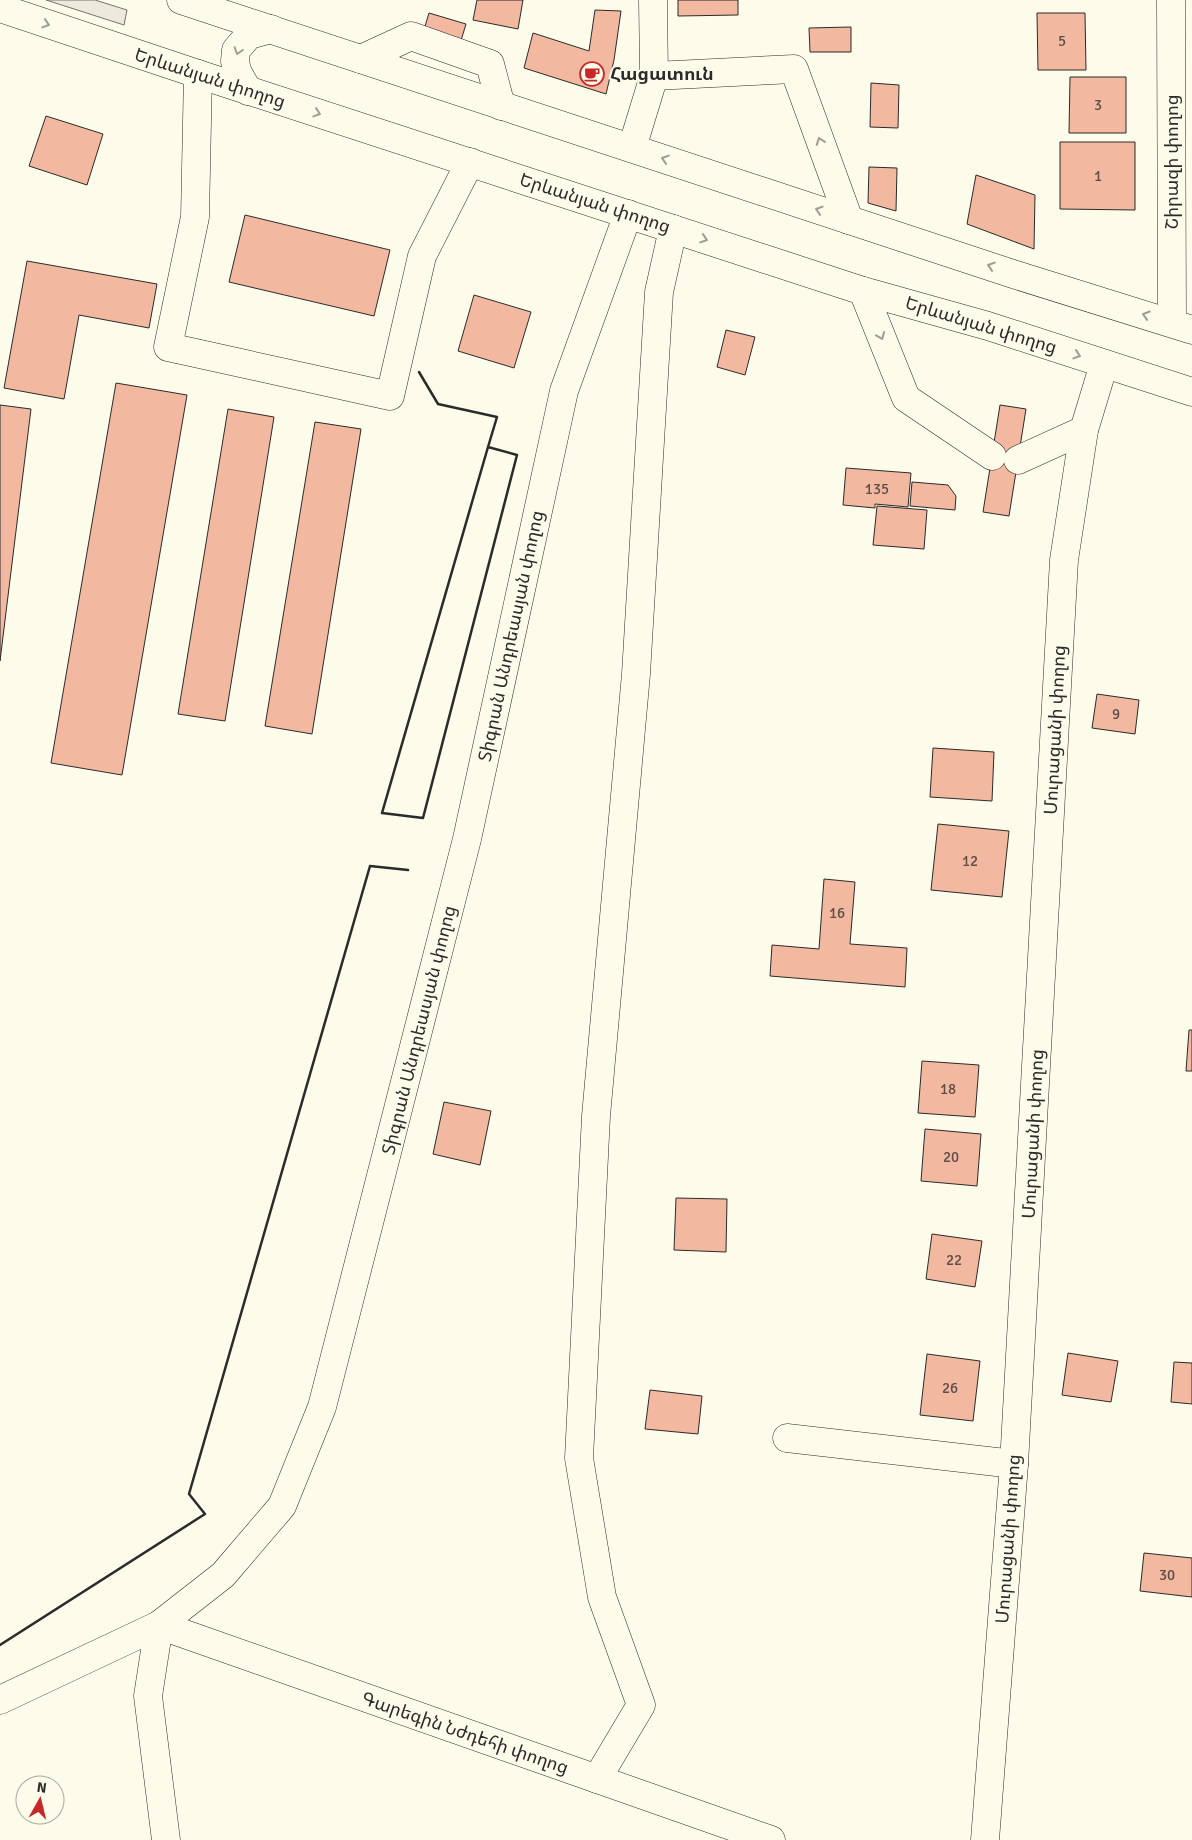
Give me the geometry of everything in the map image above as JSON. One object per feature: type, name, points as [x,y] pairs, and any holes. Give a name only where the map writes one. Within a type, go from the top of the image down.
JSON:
[{"type":"main road","points":[[181,0],[849,220],[1182,326]]},
{"type":"main road","points":[[632,148],[654,76],[653,0]]},
{"type":"main road","name":"Շիրազի փողոց","points":[[1171,0],[1182,326]]},
{"type":"main road","name":"Երևանյան փողոց","points":[[0,8],[673,229],[863,290],[988,326],[1192,392]]},
{"type":"main road","points":[[248,91],[237,71],[235,61],[236,50],[249,35],[271,29]]},
{"type":"main road","points":[[361,59],[411,36],[490,64],[502,106]]},
{"type":"main road","points":[[654,76],[794,69],[849,220]]},
{"type":"main road","points":[[198,74],[195,218],[168,348],[390,396],[422,256],[470,162]]},
{"type":"main road","name":"Տիգրան Անդրեասյան փողոց","points":[[0,1700],[159,1625],[223,1575],[282,1506],[322,1407],[468,839],[564,391],[628,214]]},
{"type":"main road","points":[[597,1779],[641,1705],[602,1597],[579,1458],[596,1116],[636,674],[658,292],[673,229]]},
{"type":"main road","points":[[863,290],[906,398],[1005,458],[1084,430]]},
{"type":"main road","name":"Մուրացանի փողոց","points":[[985,1840],[1014,1464],[1064,560],[1084,430],[1104,364]]},
{"type":"main road","points":[[787,1438],[1014,1464]]},
{"type":"main road","points":[[159,1625],[148,1696],[166,1840]]},
{"type":"main road","name":"Գարեգին Նժդեհի փողոց","points":[[159,1625],[771,1840]]},
{"type":"shaded area","points":[[46,0],[95,0],[127,10],[124,25]]},
{"type":"building","points":[[477,0],[523,0],[518,29],[473,20]]},
{"type":"building","points":[[678,0],[738,0],[738,15],[678,16]]},
{"type":"building","points":[[595,10],[621,11],[614,60],[606,94],[524,68],[533,33],[589,51]]},
{"type":"building","points":[[429,13],[466,24],[456,57],[419,46]]},
{"type":"building","points":[[1037,13],[1085,13],[1086,70],[1038,70]]},
{"type":"building","points":[[851,27],[851,52],[810,52],[809,28]]},
{"type":"building","points":[[1070,77],[1126,77],[1126,133],[1069,133]]},
{"type":"building","points":[[871,83],[899,85],[898,128],[870,127]]},
{"type":"building","points":[[46,116],[103,134],[87,185],[29,166]]},
{"type":"building","points":[[1060,142],[1135,142],[1135,210],[1060,209]]},
{"type":"building","points":[[869,167],[897,168],[896,211],[868,203]]},
{"type":"building","points":[[976,175],[1035,195],[1034,249],[967,224]]},
{"type":"building","points":[[245,215],[390,250],[374,316],[229,282]]},
{"type":"building","points":[[27,261],[157,284],[149,328],[79,315],[64,399],[4,388]]},
{"type":"building","points":[[474,295],[531,312],[514,368],[458,351]]},
{"type":"building","points":[[726,330],[755,337],[745,375],[717,367]]},
{"type":"building","points":[[116,383],[187,395],[122,775],[51,763]]},
{"type":"building","points":[[0,405],[31,409],[0,661]]},
{"type":"building","points":[[1000,405],[1026,409],[1009,516],[983,512]]},
{"type":"building","points":[[228,409],[274,417],[225,721],[178,714]]},
{"type":"building","points":[[315,422],[361,429],[312,734],[265,726]]},
{"type":"building","points":[[846,468],[911,473],[908,507],[875,504],[875,508],[843,505]]},
{"type":"building","points":[[912,482],[948,485],[956,496],[955,510],[910,506]]},
{"type":"building","points":[[877,506],[927,510],[924,549],[873,545]]},
{"type":"building","points":[[1097,694],[1139,700],[1135,734],[1092,728]]},
{"type":"building","points":[[933,748],[994,752],[992,801],[930,797]]},
{"type":"building","points":[[938,824],[1009,831],[1002,897],[931,890]]},
{"type":"building","points":[[824,879],[855,882],[850,944],[907,948],[905,987],[770,976],[772,945],[819,949]]},
{"type":"building","points":[[1189,1030],[1192,1030],[1192,1071],[1186,1071]]},
{"type":"building","points":[[922,1061],[979,1065],[975,1117],[918,1113]]},
{"type":"building","points":[[444,1102],[491,1111],[480,1165],[433,1154]]},
{"type":"building","points":[[925,1129],[981,1134],[977,1186],[921,1181]]},
{"type":"building","points":[[676,1198],[727,1199],[726,1252],[674,1250]]},
{"type":"building","points":[[932,1234],[982,1241],[975,1287],[926,1279]]},
{"type":"building","points":[[1068,1353],[1118,1361],[1111,1402],[1062,1395]]},
{"type":"building","points":[[927,1354],[980,1361],[973,1421],[920,1415]]},
{"type":"building","points":[[1174,1362],[1192,1363],[1192,1404],[1171,1402]]},
{"type":"building","points":[[650,1390],[702,1396],[698,1434],[645,1429]]},
{"type":"building","points":[[1144,1553],[1192,1558],[1192,1597],[1140,1591]]},
{"type":"wall","points":[[419,372],[438,404],[497,417],[488,447],[382,813],[423,818],[517,455],[488,447]]},
{"type":"wall","points":[[0,1645],[205,1514],[189,1494],[370,866],[408,870]]},
{"type":"place","name":"Հացատուն","points":[[592,74]]}]
